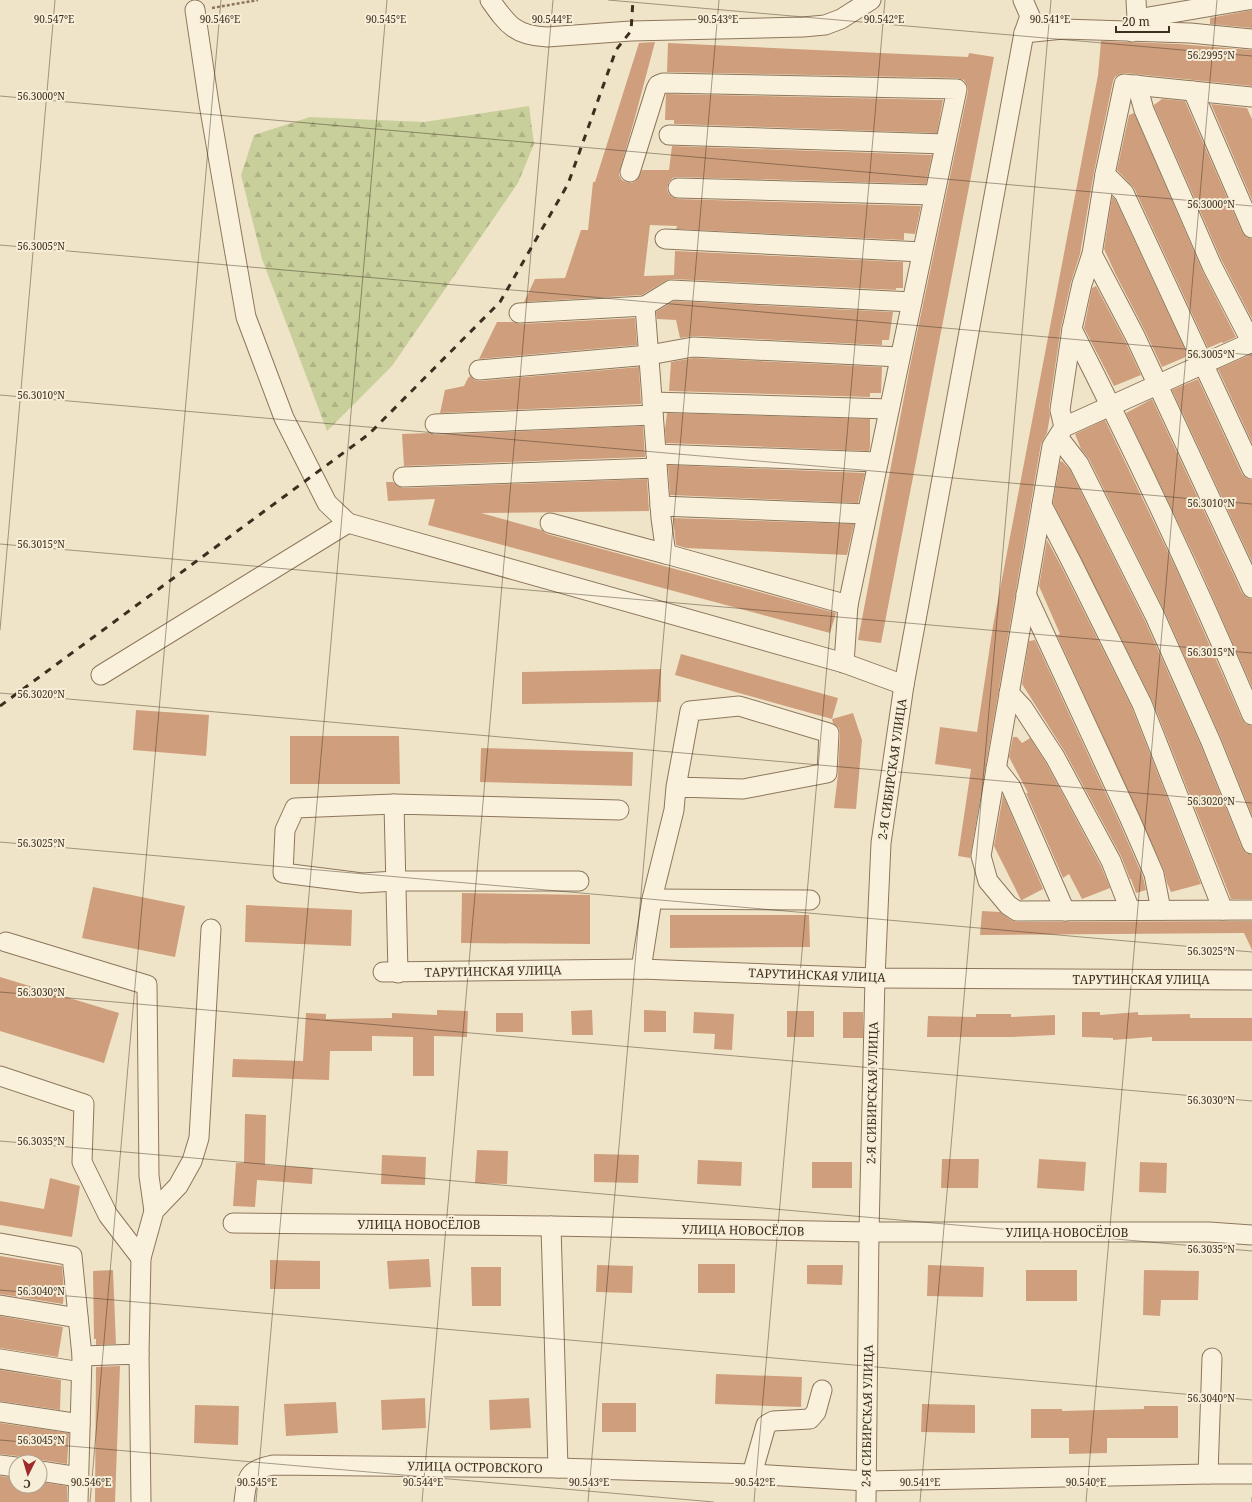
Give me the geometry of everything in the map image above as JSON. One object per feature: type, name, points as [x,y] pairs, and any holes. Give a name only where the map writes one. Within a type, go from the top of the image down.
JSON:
[{"type":"street","points":[[490,0],[505,21],[518,31],[533,36],[547,37],[630,31],[803,27],[825,25],[841,19],[871,0]]},
{"type":"street","name":"2-Я СИБИРСКАЯ УЛИЦА","points":[[866,1502],[874,978],[881,843],[904,685],[1024,33],[1030,16],[1023,0]]},
{"type":"street","points":[[1134,26],[1136,0]]},
{"type":"street","points":[[1134,26],[1248,0]]},
{"type":"street","points":[[196,10],[209,104],[246,317],[284,418],[327,503],[348,523],[844,662],[904,685]]},
{"type":"street","points":[[1024,33],[1063,29],[1134,26],[1252,40]]},
{"type":"street","points":[[630,172],[656,89],[658,85],[663,83],[957,89],[848,605],[844,662]]},
{"type":"street","points":[[1252,97],[1124,84],[1105,174],[1092,254],[1082,284],[1072,329],[1060,410],[1061,432],[1079,464],[1154,616],[1211,742],[1252,844]]},
{"type":"street","points":[[1137,85],[1144,110],[1212,266],[1252,342],[1111,406],[1061,432],[1052,446],[981,856],[988,880],[1008,905],[1017,910],[1252,910]]},
{"type":"street","points":[[1193,91],[1252,228]]},
{"type":"street","points":[[669,135],[945,144]]},
{"type":"street","points":[[1105,174],[1124,193],[1252,469]]},
{"type":"street","points":[[678,188],[934,195]]},
{"type":"street","points":[[665,239],[922,252]]},
{"type":"street","points":[[1092,254],[1135,336],[1252,588]]},
{"type":"street","points":[[519,314],[645,306],[671,290],[912,302]]},
{"type":"street","points":[[645,306],[660,506],[666,554]]},
{"type":"street","points":[[1072,329],[1111,406],[1223,645],[1252,715]]},
{"type":"street","points":[[479,370],[649,355],[693,347],[900,357]]},
{"type":"street","points":[[435,424],[653,409],[889,410]]},
{"type":"street","points":[[403,477],[657,461],[878,462]]},
{"type":"street","points":[[1042,505],[1142,704],[1223,910]]},
{"type":"street","points":[[660,506],[868,514]]},
{"type":"street","points":[[101,675],[348,523]]},
{"type":"street","points":[[550,523],[848,605]]},
{"type":"street","points":[[1026,594],[1154,874],[1161,910]]},
{"type":"street","points":[[1009,693],[1023,708],[1055,757],[1111,860],[1130,910]]},
{"type":"street","points":[[641,969],[652,899],[674,810],[676,787],[690,711],[739,706],[829,734],[827,773],[743,789],[676,787]]},
{"type":"street","points":[[996,768],[1011,787],[1066,911]]},
{"type":"street","points":[[394,804],[396,881]]},
{"type":"street","points":[[579,881],[396,881],[362,883],[283,873],[285,830],[295,808],[394,804],[619,810]]},
{"type":"street","name":"ТАРУТИНСКАЯ УЛИЦА","points":[[396,881],[390,973],[641,969],[874,978],[1252,980]]},
{"type":"street","points":[[652,899],[810,900]]},
{"type":"street","points":[[154,1211],[178,1186],[192,1161],[199,1138],[211,929]]},
{"type":"street","points":[[6,942],[147,985],[149,1176],[154,1211],[141,1258],[139,1354],[141,1502]]},
{"type":"street","points":[[0,1076],[84,1104],[82,1162],[108,1215],[141,1258]]},
{"type":"street","name":"УЛИЦА НОВОСЁЛОВ","points":[[233,1223],[551,1226],[869,1232],[1209,1232],[1252,1235]]},
{"type":"street","points":[[551,1226],[558,1468]]},
{"type":"street","points":[[0,1243],[72,1256],[81,1364],[78,1502]]},
{"type":"street","points":[[0,1305],[78,1318]]},
{"type":"street","points":[[0,1359],[81,1364],[139,1354]]},
{"type":"street","points":[[1208,1474],[1212,1358]]},
{"type":"street","points":[[752,1474],[766,1425],[773,1421],[810,1419],[816,1412],[822,1390]]},
{"type":"street","points":[[0,1412],[80,1424]]},
{"type":"street","name":"УЛИЦА ОСТРОВСКОГО","points":[[244,1502],[249,1475],[258,1468],[273,1465],[558,1468],[752,1474],[866,1481],[1252,1474]]},
{"type":"street","points":[[48,1472],[79,1477]]},
{"type":"path","points":[[196,10],[258,0]]},
{"type":"green space","points":[[529,106],[534,144],[518,183],[392,366],[327,431],[262,259],[241,175],[254,135],[310,117],[424,122]]},
{"type":"building","points":[[1252,10],[1252,28],[1210,24],[1210,18]]},
{"type":"building","points":[[1101,41],[1179,44],[1252,50],[1252,86],[1125,73],[1115,77],[1113,81],[1094,172],[1080,254],[1071,282],[1061,327],[1049,408],[1050,416],[1047,433],[1041,444],[970,858],[958,856],[971,769],[935,764],[940,727],[977,732],[993,626],[1098,75]]},
{"type":"building","points":[[655,42],[620,169],[619,175],[622,180],[626,182],[632,183],[637,180],[642,170],[669,170],[672,146],[932,155],[926,184],[673,178],[669,182],[667,188],[668,193],[672,197],[678,199],[921,206],[915,234],[904,233],[904,240],[676,229],[677,226],[650,225],[644,276],[674,275],[675,251],[903,262],[903,288],[896,288],[896,290],[672,279],[665,281],[642,295],[524,302],[535,279],[565,278],[581,230],[588,230],[593,182],[595,182],[639,43]]},
{"type":"building","points":[[668,43],[968,57],[969,53],[994,57],[881,643],[858,640],[909,371],[968,91],[967,85],[964,80],[957,78],[667,72]]},
{"type":"building","points":[[666,94],[943,100],[937,133],[674,124],[674,120],[665,120]]},
{"type":"building","points":[[1162,99],[1185,101],[1242,232],[1246,237],[1252,239],[1252,319],[1222,261],[1154,106]]},
{"type":"building","points":[[1211,104],[1247,108],[1252,119],[1252,200]]},
{"type":"building","points":[[1134,113],[1202,270],[1236,337],[1223,343],[1222,342],[1208,348],[1134,188],[1117,170],[1129,115]]},
{"type":"building","points":[[1112,197],[1115,199],[1188,356],[1162,367],[1104,249]]},
{"type":"building","points":[[1096,286],[1141,375],[1114,386],[1084,328],[1092,288]]},
{"type":"building","points":[[674,301],[893,312],[889,340],[882,340],[882,345],[694,336],[680,338],[676,320],[657,319],[656,312]]},
{"type":"building","points":[[635,318],[637,345],[479,359],[497,322],[513,322],[520,324]]},
{"type":"building","points":[[1252,354],[1252,443],[1218,369]]},
{"type":"building","points":[[694,358],[882,367],[881,393],[870,393],[870,397],[669,391],[671,362]]},
{"type":"building","points":[[639,367],[641,404],[440,413],[445,390],[464,386],[470,376],[475,380],[480,381]]},
{"type":"building","points":[[1198,379],[1242,474],[1246,478],[1252,480],[1252,562],[1172,390]]},
{"type":"building","points":[[1152,399],[1242,593],[1246,597],[1252,599],[1252,687],[1198,564],[1126,413]]},
{"type":"building","points":[[667,413],[870,419],[870,447],[869,451],[666,443],[665,429]]},
{"type":"building","points":[[1105,420],[1178,573],[1242,719],[1246,724],[1252,726],[1252,815],[1221,738],[1165,612],[1089,459],[1081,449],[1075,434]]},
{"type":"building","points":[[643,426],[645,457],[404,466],[402,434],[429,433],[435,435]]},
{"type":"building","points":[[1062,461],[1070,470],[1145,621],[1201,746],[1242,848],[1246,853],[1252,855],[1252,899],[1231,899],[1152,700],[1053,503],[1060,462]]},
{"type":"building","points":[[668,465],[865,473],[858,503],[670,495]]},
{"type":"building","points":[[647,479],[649,511],[481,513],[542,530],[547,534],[836,613],[830,633],[428,525],[435,499],[388,501],[386,482],[393,482],[403,488]]},
{"type":"building","points":[[673,518],[854,524],[847,555],[686,548],[676,545]]},
{"type":"building","points":[[1047,540],[1132,708],[1201,884],[1171,892],[1164,870],[1057,635],[1060,634],[1039,586]]},
{"type":"building","points":[[1035,640],[1120,824],[1143,877],[1146,890],[1136,893],[1121,856],[1065,752],[1022,684],[1029,641]]},
{"type":"building","points":[[681,654],[838,698],[832,719],[675,675]]},
{"type":"building","points":[[661,669],[661,702],[522,704],[522,672]]},
{"type":"building","points":[[136,710],[209,715],[206,756],[133,750]]},
{"type":"building","points":[[853,713],[862,740],[856,809],[834,808],[838,774],[840,734],[839,728],[833,723],[832,719]]},
{"type":"building","points":[[290,736],[399,736],[400,784],[290,784]]},
{"type":"building","points":[[1013,737],[1017,737],[1022,743],[1030,738],[1046,763],[1101,866],[1110,888],[1082,899],[1069,874],[1063,878],[1026,793],[1028,793],[1009,757]]},
{"type":"building","points":[[481,748],[633,752],[632,786],[480,782]]},
{"type":"building","points":[[1003,795],[1043,889],[1022,900],[994,846]]},
{"type":"building","points":[[93,887],[185,906],[175,957],[82,938]]},
{"type":"building","points":[[462,893],[590,895],[590,944],[461,943]]},
{"type":"building","points":[[246,905],[352,910],[351,946],[245,942]]},
{"type":"building","points":[[982,911],[1000,912],[1011,920],[1017,922],[1252,921],[1252,950],[1244,933],[980,935]]},
{"type":"building","points":[[670,915],[809,915],[810,947],[670,948]]},
{"type":"building","points":[[0,977],[119,1013],[104,1063],[0,1031]]},
{"type":"building","points":[[437,1010],[468,1011],[467,1037],[434,1036],[434,1076],[413,1076],[413,1037],[372,1036],[372,1051],[330,1051],[329,1080],[232,1077],[233,1059],[303,1061],[306,1013],[326,1014],[326,1019],[392,1018],[392,1013],[437,1015]]},
{"type":"building","points":[[592,1010],[593,1035],[572,1035],[571,1011]]},
{"type":"building","points":[[644,1010],[666,1011],[666,1032],[644,1032]]},
{"type":"building","points":[[787,1011],[814,1011],[814,1037],[787,1037]]},
{"type":"building","points":[[694,1012],[734,1014],[732,1050],[714,1049],[715,1034],[693,1033]]},
{"type":"building","points":[[843,1012],[863,1012],[863,1038],[843,1038]]},
{"type":"building","points":[[1082,1012],[1100,1012],[1100,1015],[1138,1012],[1138,1015],[1190,1014],[1190,1018],[1252,1018],[1252,1041],[1152,1041],[1152,1037],[1113,1040],[1113,1038],[1082,1037]]},
{"type":"building","points":[[496,1013],[523,1013],[523,1032],[496,1032]]},
{"type":"building","points":[[976,1014],[1011,1014],[1011,1017],[1055,1015],[1055,1035],[1012,1037],[927,1037],[928,1016],[976,1017]]},
{"type":"building","points":[[245,1114],[266,1115],[265,1165],[313,1168],[312,1184],[257,1180],[255,1207],[233,1206],[236,1163],[244,1163]]},
{"type":"building","points":[[477,1150],[508,1151],[507,1184],[475,1183]]},
{"type":"building","points":[[594,1154],[639,1155],[638,1183],[594,1182]]},
{"type":"building","points":[[382,1155],[426,1157],[425,1185],[381,1184]]},
{"type":"building","points":[[942,1159],[979,1159],[978,1188],[941,1188]]},
{"type":"building","points":[[1039,1159],[1086,1162],[1084,1191],[1037,1188]]},
{"type":"building","points":[[698,1160],[742,1162],[741,1186],[697,1184]]},
{"type":"building","points":[[812,1162],[852,1162],[852,1188],[812,1188]]},
{"type":"building","points":[[1140,1162],[1167,1163],[1166,1193],[1139,1192]]},
{"type":"building","points":[[50,1178],[80,1186],[72,1237],[0,1225],[0,1201],[44,1209]]},
{"type":"building","points":[[0,1256],[62,1266],[64,1291],[63,1304],[0,1294]]},
{"type":"building","points":[[429,1259],[431,1287],[389,1289],[387,1261]]},
{"type":"building","points":[[270,1260],[320,1261],[320,1289],[270,1289]]},
{"type":"building","points":[[698,1264],[735,1264],[735,1293],[698,1293]]},
{"type":"building","points":[[597,1265],[633,1266],[632,1293],[596,1292]]},
{"type":"building","points":[[807,1265],[843,1265],[842,1285],[807,1284]]},
{"type":"building","points":[[928,1265],[984,1267],[983,1297],[927,1296]]},
{"type":"building","points":[[471,1267],[501,1267],[501,1306],[472,1306]]},
{"type":"building","points":[[113,1270],[116,1344],[96,1345],[96,1339],[94,1339],[93,1271]]},
{"type":"building","points":[[1026,1270],[1077,1270],[1077,1301],[1026,1301]]},
{"type":"building","points":[[1144,1270],[1199,1271],[1198,1300],[1161,1300],[1160,1316],[1143,1315]]},
{"type":"building","points":[[0,1316],[63,1327],[58,1357],[0,1348]]},
{"type":"building","points":[[120,1366],[115,1502],[95,1502],[96,1367]]},
{"type":"building","points":[[0,1370],[61,1380],[60,1410],[0,1401]]},
{"type":"building","points":[[716,1374],[802,1377],[801,1407],[715,1404]]},
{"type":"building","points":[[425,1398],[426,1428],[382,1430],[381,1400]]},
{"type":"building","points":[[529,1398],[531,1428],[490,1430],[489,1400]]},
{"type":"building","points":[[336,1402],[338,1433],[286,1436],[284,1404]]},
{"type":"building","points":[[602,1403],[636,1403],[636,1432],[602,1432]]},
{"type":"building","points":[[922,1404],[975,1405],[975,1433],[921,1432]]},
{"type":"building","points":[[195,1405],[239,1406],[238,1445],[194,1443]]},
{"type":"building","points":[[1144,1406],[1178,1406],[1178,1438],[1107,1438],[1107,1453],[1069,1454],[1069,1438],[1031,1438],[1031,1409],[1062,1409],[1062,1411],[1144,1409]]},
{"type":"building","points":[[0,1423],[69,1433],[67,1464],[48,1461],[48,1454],[0,1454]]},
{"type":"building","points":[[0,1476],[8,1477],[8,1494],[48,1494],[48,1483],[67,1486],[67,1502],[0,1502]]},
{"type":"railway","points":[[0,706],[369,434],[500,302],[568,184],[616,50],[631,31],[633,0]]}]
